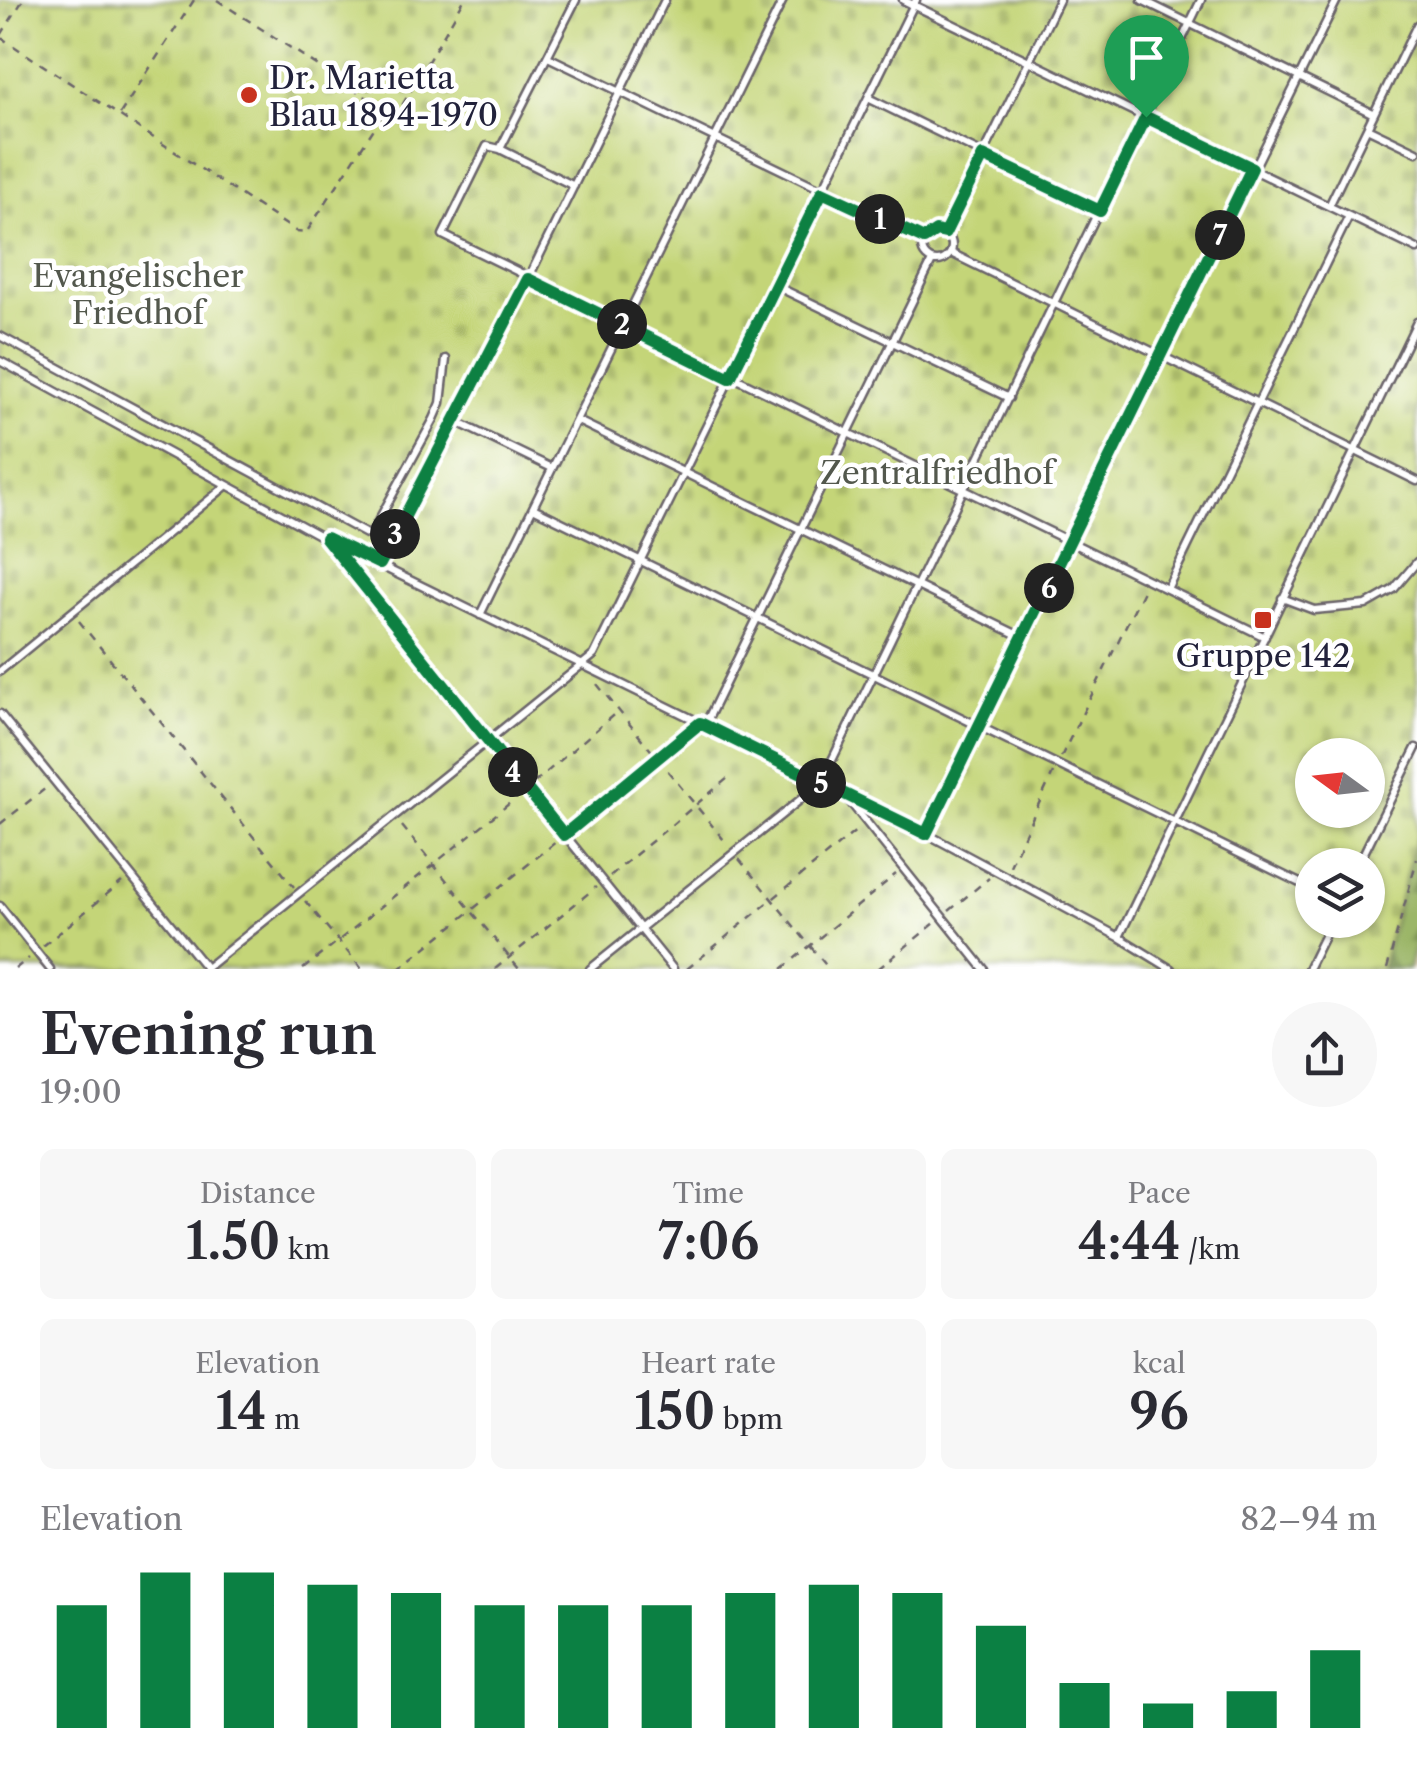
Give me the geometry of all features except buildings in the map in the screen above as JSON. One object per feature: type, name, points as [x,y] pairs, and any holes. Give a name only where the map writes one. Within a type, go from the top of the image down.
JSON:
[{"type":"lane","points":[[500,149],[576,0]]},
{"type":"lane","points":[[380,564],[528,279],[665,0]]},
{"type":"lane","points":[[480,615],[783,0]]},
{"type":"lane","points":[[902,0],[1417,249]]},
{"type":"lane","points":[[945,233],[1059,0]]},
{"type":"lane","points":[[1142,0],[1372,113]]},
{"type":"lane","points":[[590,969],[821,783],[1202,0]]},
{"type":"lane","points":[[926,834],[1337,0]]},
{"type":"lane","points":[[0,714],[206,969],[594,655],[914,3]]},
{"type":"lane","points":[[1329,206],[1417,25]]},
{"type":"lane","points":[[548,57],[924,239]]},
{"type":"lane","points":[[868,98],[1100,211]]},
{"type":"lane","points":[[1368,128],[1417,152]]},
{"type":"lane","points":[[574,186],[487,146],[443,235],[1265,637]]},
{"type":"lane","points":[[1168,589],[1349,216]]},
{"type":"lane","points":[[936,231],[945,233],[951,240],[951,253],[945,260],[932,261],[922,249],[924,239],[936,231]]},
{"type":"lane","points":[[951,253],[1417,481]]},
{"type":"lane","points":[[703,724],[932,261]]},
{"type":"lane","points":[[776,286],[1008,398]]},
{"type":"lane","points":[[1119,937],[1417,322]]},
{"type":"lane","points":[[0,336],[370,536],[441,403],[446,359]]},
{"type":"lane","points":[[0,361],[326,538],[926,834],[1119,937],[1166,968]]},
{"type":"lane","points":[[576,420],[1024,638]]},
{"type":"lane","points":[[454,421],[552,468]]},
{"type":"lane","points":[[0,671],[226,486]]},
{"type":"lane","points":[[533,508],[1295,880]]},
{"type":"lane","points":[[326,538],[672,969]]},
{"type":"lane","points":[[1282,598],[1314,610],[1366,604],[1394,589],[1417,562]]},
{"type":"lane","points":[[1366,848],[1416,748]]},
{"type":"lane","points":[[843,794],[984,969]]},
{"type":"lane","points":[[0,906],[50,969]]},
{"type":"lane","points":[[1308,969],[1323,938]]},
{"type":"path","points":[[23,0],[0,37],[298,232],[306,232],[386,110]]},
{"type":"path","points":[[119,116],[194,0]]},
{"type":"path","points":[[217,0],[386,110],[398,114],[464,0]]},
{"type":"path","points":[[1005,876],[1148,580]]},
{"type":"path","points":[[72,612],[362,969]]},
{"type":"path","points":[[582,667],[829,969]]},
{"type":"path","points":[[303,969],[528,789],[618,711]]},
{"type":"path","points":[[399,969],[703,724]]},
{"type":"path","points":[[495,969],[728,778]]},
{"type":"path","points":[[0,824],[54,781]]},
{"type":"path","points":[[394,817],[519,969]]},
{"type":"path","points":[[687,969],[866,822]]},
{"type":"path","points":[[1388,969],[1417,859]]},
{"type":"path","points":[[782,969],[903,868]]},
{"type":"path","points":[[15,969],[131,875]]},
{"type":"green space","name":"Zentralfriedhof","points":[[0,0],[1417,0],[1417,834],[1381,969],[0,969]]},
{"type":"green space","points":[[1417,834],[1417,939],[1409,969],[1381,969]]},
{"type":"place","name":"Dr. Marietta Blau 1894-1970","points":[[249,95]]},
{"type":"place","name":"Gruppe 142","points":[[1263,620]]},
{"type":"route","points":[[1146,117],[1252,168],[926,834],[700,723],[564,835],[326,538],[380,564],[528,279],[730,378],[822,192],[924,239],[931,232],[945,233],[983,156],[1100,211],[1146,117]]},
{"type":"park label","name":"Evangelischer Friedhof","points":[[138,294]]}]
